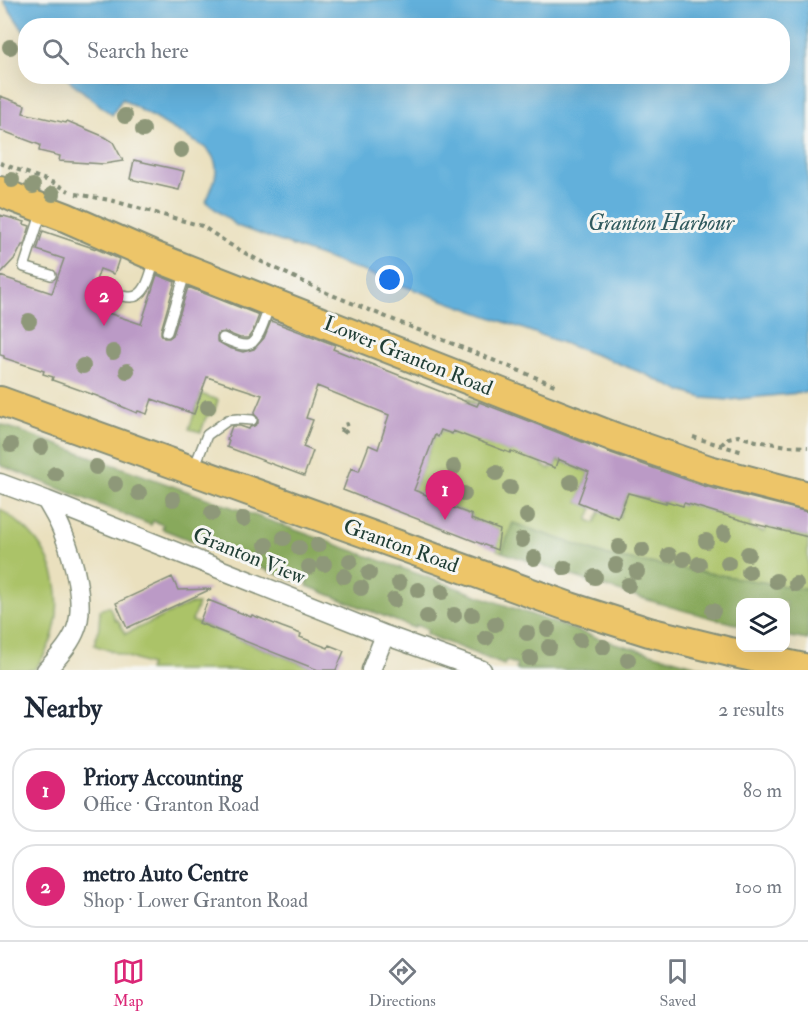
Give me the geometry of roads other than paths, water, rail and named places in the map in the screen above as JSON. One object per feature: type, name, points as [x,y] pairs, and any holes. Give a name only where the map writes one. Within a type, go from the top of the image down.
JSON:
[{"type":"main road","name":"Lower Granton Road","points":[[5,194],[65,217],[156,257],[614,437],[710,470],[808,496]]},
{"type":"main road","name":"Granton Road","points":[[0,401],[570,607],[649,632],[808,669]]},
{"type":"street","name":"Granton View","points":[[0,483],[385,635],[482,670]]},
{"type":"street","points":[[46,500],[65,539],[80,600],[76,629],[59,657],[46,670]]},
{"type":"street","points":[[371,670],[385,635]]},
{"type":"lane","points":[[43,208],[24,267],[51,275]]},
{"type":"lane","points":[[110,292],[129,297],[139,294],[147,285],[156,257]]},
{"type":"lane","points":[[168,332],[187,269]]},
{"type":"lane","points":[[223,338],[244,345],[252,344],[257,338],[270,302]]},
{"type":"lane","points":[[194,470],[207,435],[228,420],[238,418],[252,420]]},
{"type":"water","name":"Granton Harbour","points":[[3,0],[808,0],[808,392],[729,400],[703,398],[678,390],[607,359],[237,226],[206,202],[216,168],[215,161],[206,148],[122,99],[112,115],[74,84],[790,84],[790,18],[18,18],[18,22]]},
{"type":"place","name":"metro Auto Centre","points":[[104,326]]},
{"type":"place","name":"Priory Accounting","points":[[445,520]]}]
